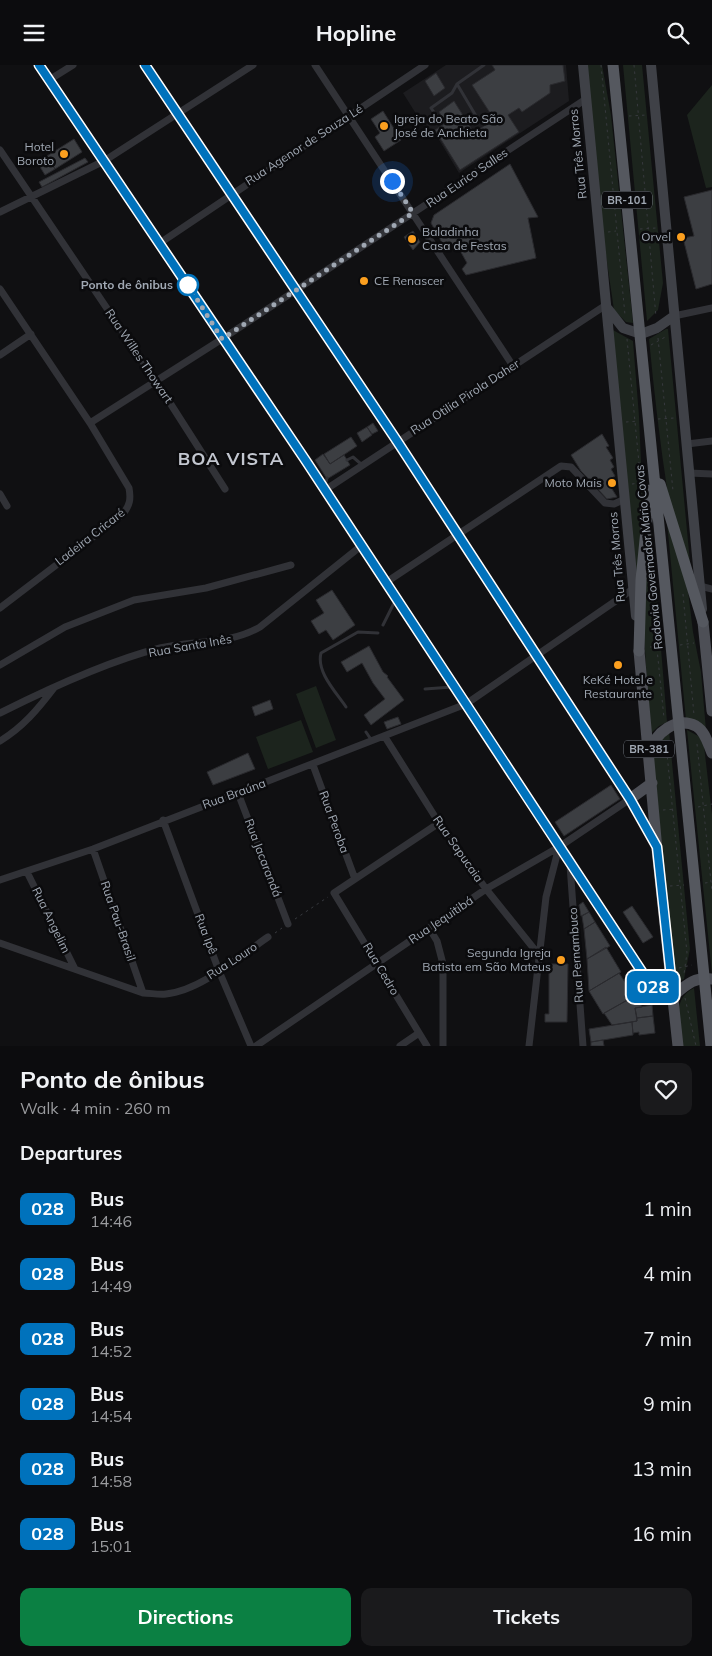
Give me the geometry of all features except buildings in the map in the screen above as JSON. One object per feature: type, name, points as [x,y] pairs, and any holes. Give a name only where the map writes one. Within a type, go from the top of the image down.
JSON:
[{"type":"highway","name":"Rodovia Governador Mário Covas","points":[[613,65],[702,963],[708,978],[711,1046]]},
{"type":"highway","points":[[652,463],[704,622]]},
{"type":"highway","points":[[639,651],[641,580],[652,463]]},
{"type":"main road","name":"Rua Três Morros","points":[[583,65],[650,757],[657,847],[678,1046]]},
{"type":"main road","points":[[651,65],[700,587],[710,664],[712,711]]},
{"type":"main road","points":[[606,305],[623,328],[641,334],[657,328],[674,316]]},
{"type":"main road","points":[[650,757],[656,737],[665,729],[679,724],[695,726],[705,736],[712,753]]},
{"type":"main road","points":[[630,799],[652,783]]},
{"type":"main road","points":[[673,996],[690,982],[708,978]]},
{"type":"street","points":[[39,65],[160,243],[222,339],[308,461],[395,600],[455,687],[570,865],[650,984],[658,991],[673,996]]},
{"type":"street","points":[[49,79],[73,65]]},
{"type":"street","points":[[145,65],[458,534],[630,799],[657,847]]},
{"type":"street","points":[[0,212],[104,161],[253,65]]},
{"type":"street","points":[[314,65],[513,366]]},
{"type":"street","name":"Rua Agenor de Souza Lé","points":[[160,243],[231,193],[425,65]]},
{"type":"street","name":"Rua Eurico Salles","points":[[90,423],[222,339],[586,99]]},
{"type":"street","name":"Rua Willes Thowart","points":[[0,150],[156,381],[225,489]]},
{"type":"street","name":"Ladeira Cricaré","points":[[0,289],[90,423],[129,488],[131,498],[123,514],[0,608]]},
{"type":"street","name":"Rua Otilia Pirola Daher","points":[[324,489],[606,305]]},
{"type":"street","points":[[674,316],[712,308]]},
{"type":"street","points":[[0,355],[31,334]]},
{"type":"street","points":[[687,444],[712,441]]},
{"type":"street","points":[[385,583],[555,469],[566,465],[576,472],[598,498],[605,503],[614,504],[625,499]]},
{"type":"street","points":[[690,473],[712,474]]},
{"type":"street","points":[[0,494],[7,506]]},
{"type":"street","name":"Rua Santa Inês","points":[[0,713],[127,658],[160,648],[231,640],[247,635],[260,627],[361,546]]},
{"type":"street","points":[[0,665],[65,627],[134,600],[206,588],[291,565]]},
{"type":"street","points":[[700,587],[712,589]]},
{"type":"street","name":"Rua Braúna","points":[[0,880],[93,849],[163,820],[313,765],[466,704],[633,589]]},
{"type":"street","points":[[0,741],[17,731],[38,710],[54,688]]},
{"type":"street","name":"Rua Sapucaia","points":[[385,737],[439,823],[486,889],[539,955]]},
{"type":"street","name":"Rua Peroba","points":[[313,765],[355,879]]},
{"type":"street","name":"Rua Jacarandá","points":[[238,793],[288,924]]},
{"type":"street","name":"Rua Jequitibá","points":[[256,1046],[486,889],[559,847],[630,799]]},
{"type":"street","name":"Rua Ipê","points":[[163,820],[220,971],[251,1046]]},
{"type":"street","points":[[334,893],[439,823]]},
{"type":"street","points":[[529,1046],[546,897],[559,847]]},
{"type":"street","name":"Rua Pau-Brasil","points":[[93,849],[143,993]]},
{"type":"street","name":"Rua Pernambuco","points":[[570,865],[583,1046]]},
{"type":"street","name":"Rua Angelim","points":[[27,872],[74,967]]},
{"type":"street","name":"Rua Cedro","points":[[334,893],[427,1046]]},
{"type":"street","points":[[430,927],[444,964],[442,1046]]},
{"type":"street","name":"Rua Louro","points":[[0,943],[74,967],[143,993],[166,994],[191,986],[220,971],[268,937]]},
{"type":"street","points":[[400,1046],[419,1033]]},
{"type":"lane","points":[[438,118],[431,108],[452,93],[457,84],[484,65]]},
{"type":"lane","points":[[457,84],[479,121]]},
{"type":"lane","points":[[347,460],[353,457],[361,464]]},
{"type":"lane","points":[[324,489],[327,478]]},
{"type":"lane","points":[[383,625],[395,600]]},
{"type":"lane","points":[[346,707],[321,669],[319,660],[321,653],[358,632],[378,633]]},
{"type":"lane","points":[[425,689],[455,687]]},
{"type":"lane","points":[[366,733],[372,742]]},
{"type":"path","points":[[634,65],[657,328],[674,492]]},
{"type":"path","points":[[683,591],[712,892]]},
{"type":"path","name":"Rua Louro","points":[[268,937],[334,893]]},
{"type":"path","points":[[671,970],[702,963]]},
{"type":"shaded area","points":[[446,65],[566,65],[569,101],[459,173],[435,133],[430,136],[403,93]]},
{"type":"shaded area","points":[[586,65],[602,65],[611,115],[633,323],[626,322],[614,310],[603,235]]},
{"type":"shaded area","points":[[623,65],[642,65],[663,283],[658,310],[647,321]]},
{"type":"shaded area","points":[[712,85],[712,187],[706,188],[687,115]]},
{"type":"shaded area","points":[[611,329],[633,341],[639,416],[644,530],[636,590]]},
{"type":"shaded area","points":[[668,329],[691,573],[670,505],[651,359],[649,339]]},
{"type":"shaded area","points":[[666,512],[688,591],[693,632],[701,672],[706,730],[686,720]]},
{"type":"shaded area","points":[[651,526],[667,722],[650,734],[642,599]]},
{"type":"shaded area","points":[[316,686],[336,740],[316,748],[296,694]]},
{"type":"shaded area","points":[[301,720],[313,752],[268,769],[256,737]]},
{"type":"shaded area","points":[[687,730],[700,737],[704,746],[712,814],[712,974]]},
{"type":"shaded area","points":[[669,731],[690,949],[684,979],[675,983],[652,757],[654,750]]},
{"type":"shaded area","points":[[694,988],[700,1046],[681,1046],[678,1022],[679,1006],[687,993]]},
{"type":"bus line","name":"028","points":[[39,65],[306,461],[395,600],[455,687],[570,865],[650,984],[665,995],[673,996],[657,847],[630,799],[397,441],[145,65]]},
{"type":"place","name":"Igreja do Beato São José de Anchieta","points":[[384,126]]},
{"type":"place","name":"Hotel Boroto","points":[[64,154]]},
{"type":"place","name":"Orvel","points":[[681,237]]},
{"type":"place","name":"Baladinha Casa de Festas","points":[[412,239]]},
{"type":"place","name":"CE Renascer","points":[[364,281]]},
{"type":"place","name":"Ponto de ônibus","points":[[188,285]]},
{"type":"place","name":"Moto Mais","points":[[612,483]]},
{"type":"place","name":"KeKé Hotel e Restaurante","points":[[618,665]]},
{"type":"place","name":"Segunda Igreja Batista em São Mateus","points":[[561,960]]},
{"type":"district","name":"BOA VISTA","points":[[231,459]]},
{"type":"route","points":[[188,285],[222,339],[413,213],[392,181]]}]
